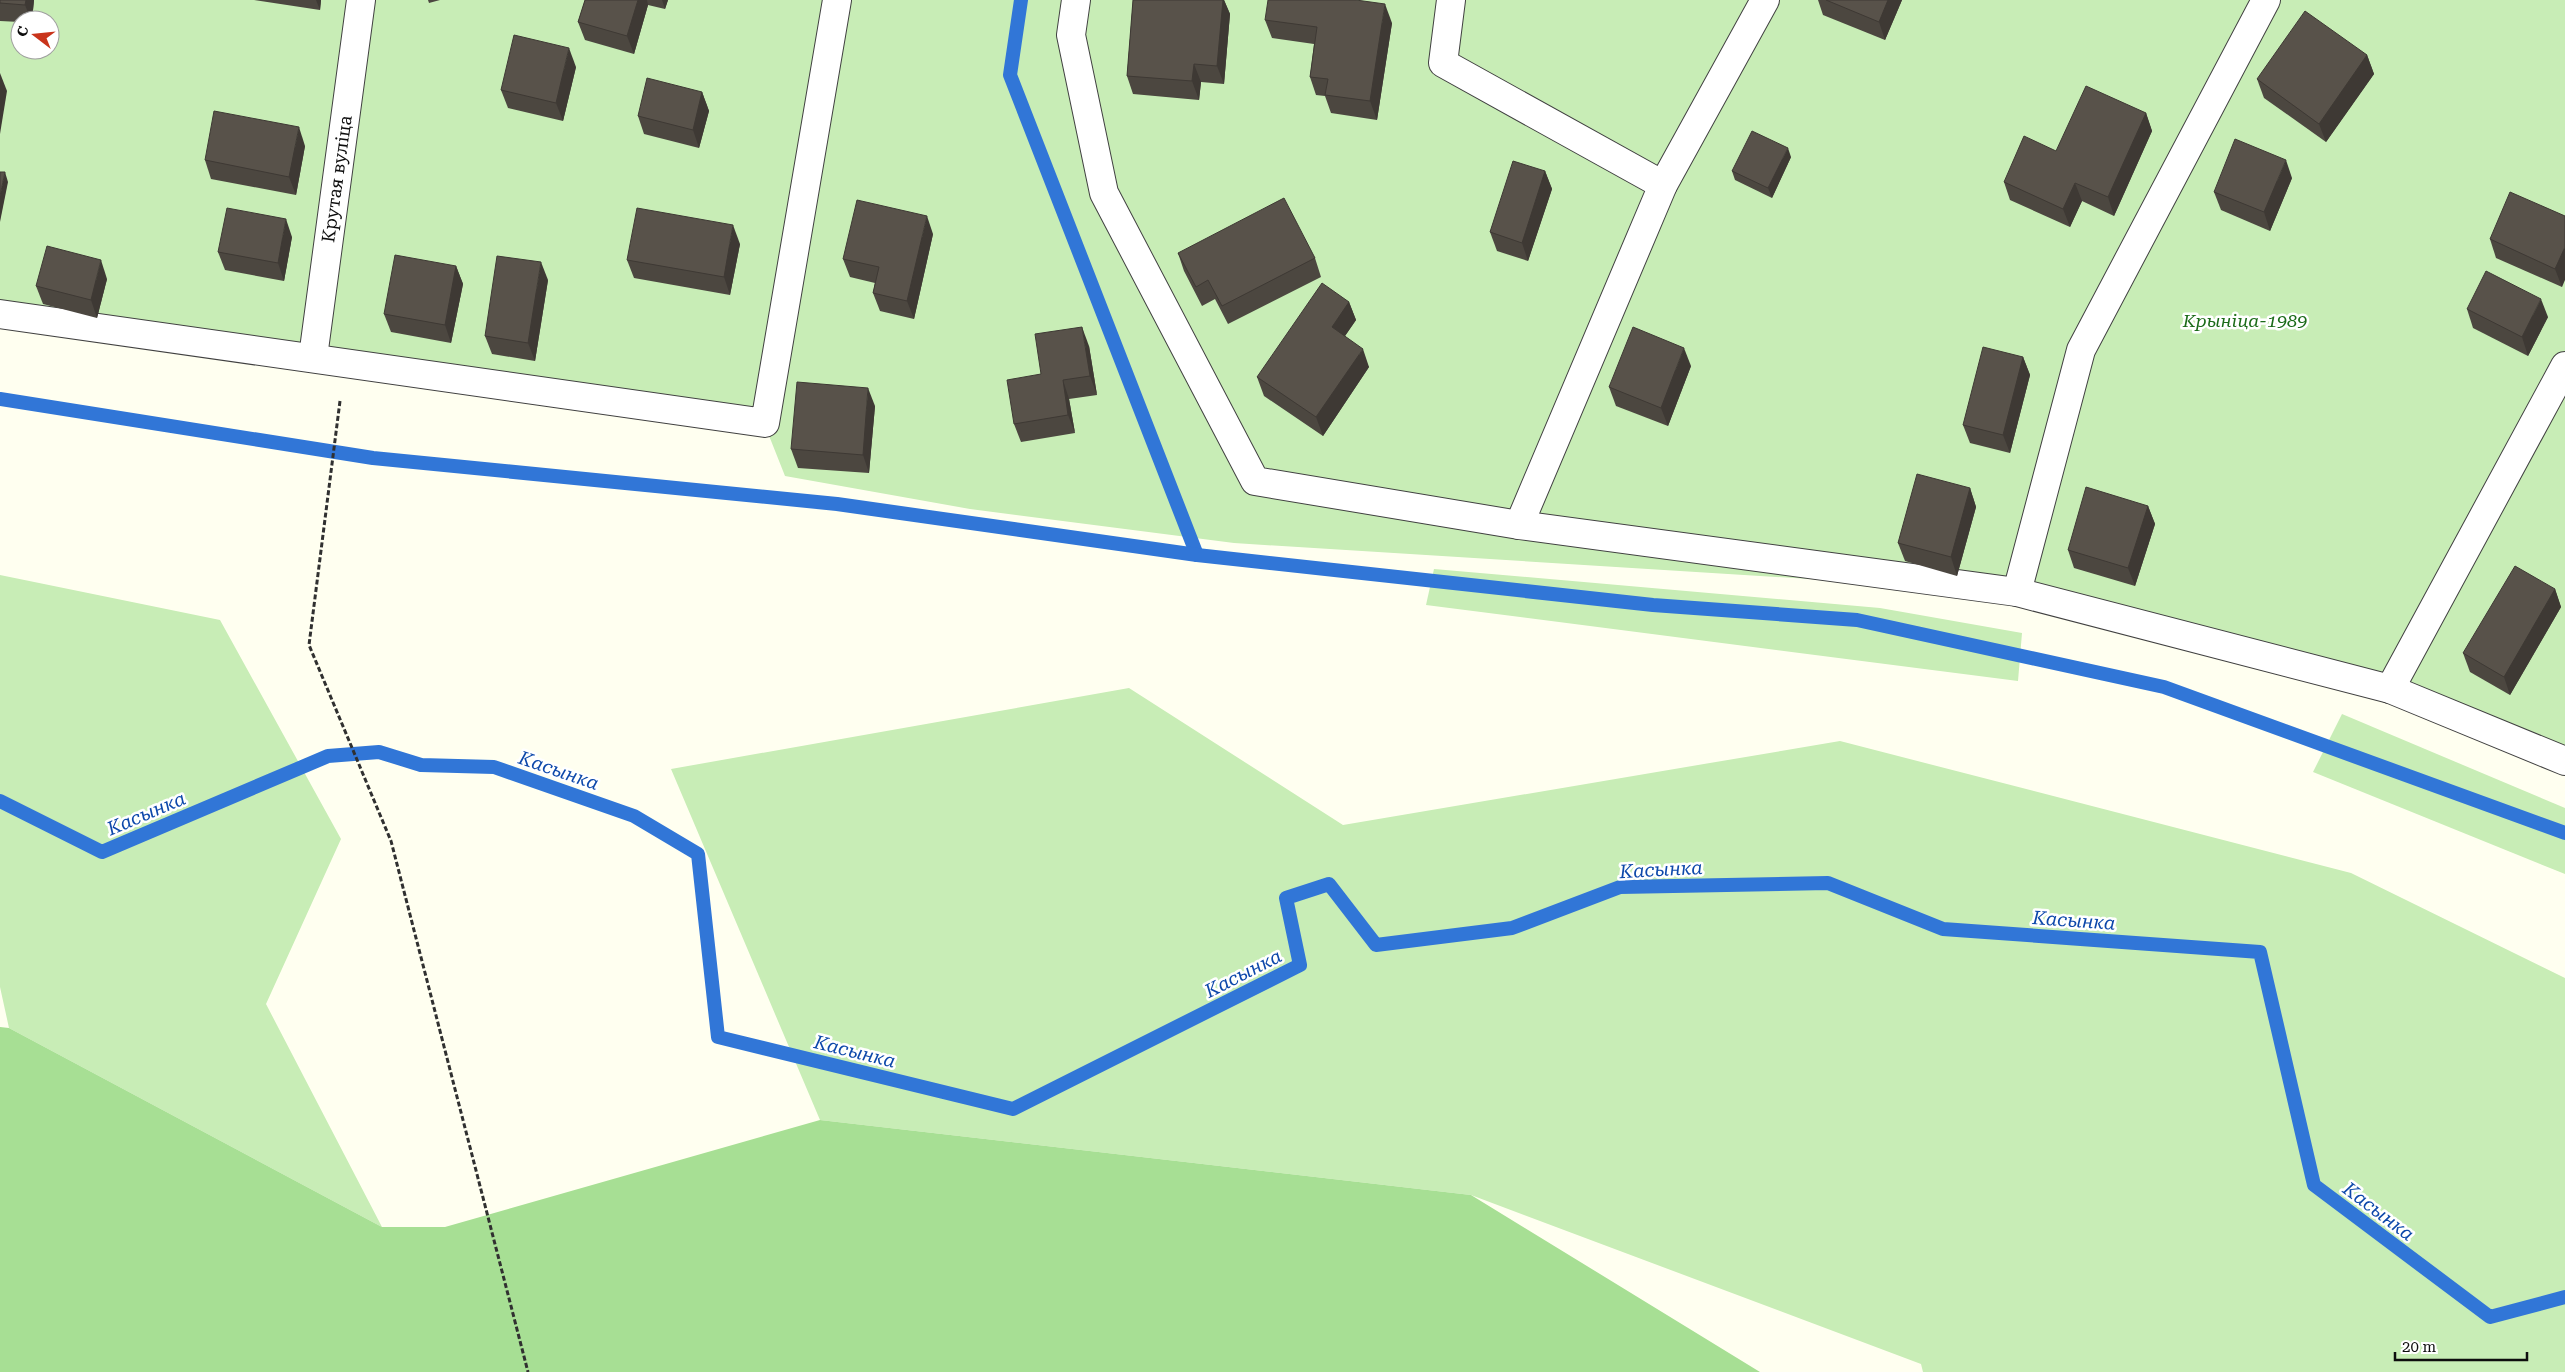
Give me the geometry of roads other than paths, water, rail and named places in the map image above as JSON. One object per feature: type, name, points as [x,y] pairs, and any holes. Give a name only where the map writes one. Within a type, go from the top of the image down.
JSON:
[{"type":"street","name":"Крутая вуліца","points":[[313,357],[361,0]]},
{"type":"street","points":[[0,314],[313,357],[765,423],[837,0]]},
{"type":"street","points":[[1076,0],[1071,35],[1104,193],[1255,481],[1519,525],[2017,592],[2390,689],[2565,761]]},
{"type":"street","points":[[1451,0],[1443,63],[1663,185]]},
{"type":"street","points":[[1519,525],[1663,185],[1765,0]]},
{"type":"street","points":[[2017,592],[2081,350],[2266,0]]},
{"type":"street","points":[[2390,689],[2565,366]]},
{"type":"waterway","points":[[1021,0],[1010,75],[1197,555]]},
{"type":"waterway","points":[[0,399],[373,458],[837,504],[1197,555],[1653,605],[1857,620],[2164,687],[2565,833]]},
{"type":"waterway","name":"Касынка","points":[[0,801],[102,852],[328,756],[379,752],[421,765],[494,767],[634,816],[698,854],[718,1037],[1013,1109],[1300,965],[1286,898],[1329,884],[1376,945],[1512,928],[1620,887],[1828,883],[1943,929],[2260,952],[2314,1185],[2490,1317],[2565,1297]]},
{"type":"park label","name":"Крыніца-1989","points":[[2245,321]]}]
